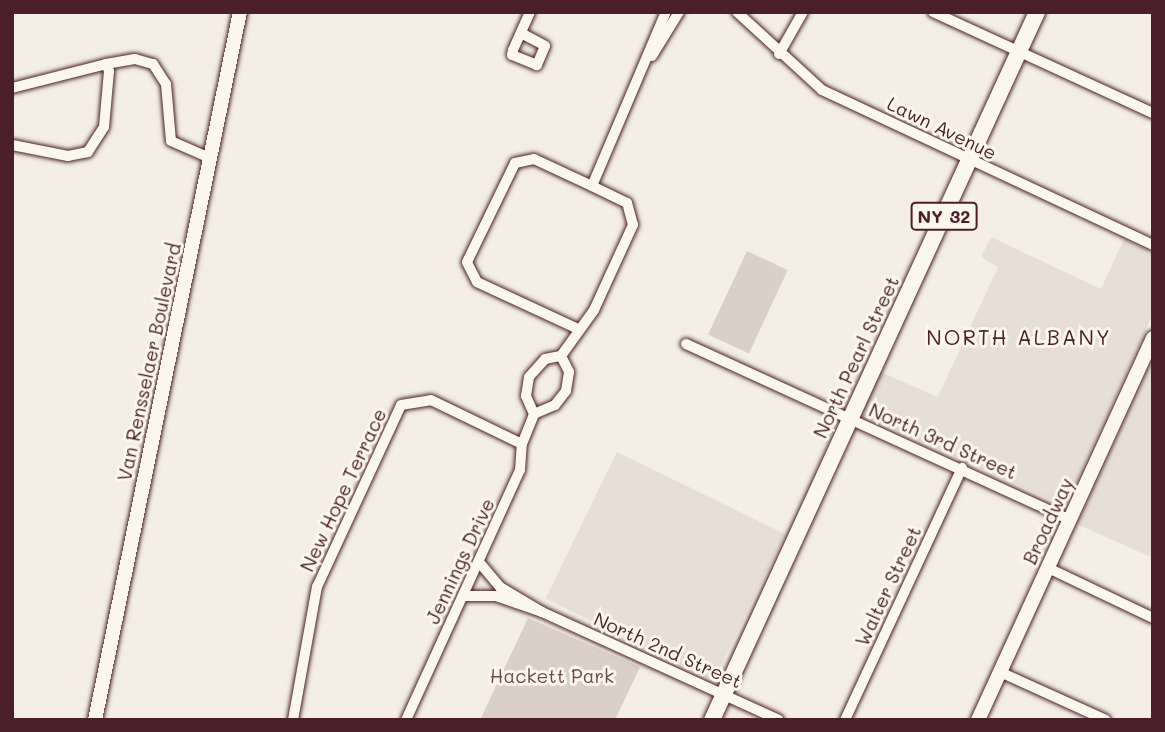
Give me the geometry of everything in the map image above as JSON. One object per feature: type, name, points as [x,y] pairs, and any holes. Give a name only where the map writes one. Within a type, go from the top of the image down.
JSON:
[{"type":"main road","name":"North Pearl Street","points":[[712,720],[1037,12]]},
{"type":"street","name":"Van Rensselaer Boulevard","points":[[95,720],[240,12]]},
{"type":"street","points":[[521,33],[530,12]]},
{"type":"street","points":[[652,56],[666,12]]},
{"type":"street","points":[[592,186],[652,56],[679,12]]},
{"type":"street","name":"Lawn Avenue","points":[[737,12],[779,54],[822,90],[1153,245]]},
{"type":"street","points":[[779,54],[803,12]]},
{"type":"street","points":[[933,12],[1153,113]]},
{"type":"street","points":[[12,88],[135,59],[153,64],[166,84],[172,141],[210,158]]},
{"type":"street","points":[[12,145],[68,156],[88,152],[104,127],[106,64]]},
{"type":"street","points":[[561,356],[569,372],[566,391],[555,405],[534,414],[526,396],[529,377],[538,364],[561,356],[576,328],[595,308],[634,221],[627,203],[534,159],[515,163],[467,262],[477,282],[576,328]]},
{"type":"street","name":"Broadway","points":[[978,720],[1153,338]]},
{"type":"street","name":"North 3rd Street","points":[[686,344],[962,468],[1070,520]]},
{"type":"street","name":"New Hope Terrace","points":[[293,720],[317,587],[401,405],[426,398],[522,444]]},
{"type":"street","name":"Jennings Drive","points":[[406,720],[522,465],[522,444],[534,414]]},
{"type":"street","name":"Walter Street","points":[[845,720],[962,468]]},
{"type":"street","name":"North 2nd Street","points":[[479,562],[500,587],[542,612]]},
{"type":"street","points":[[1048,568],[1153,618]]},
{"type":"street","name":"North 2nd Street","points":[[463,596],[496,596],[542,612],[779,720]]},
{"type":"street","points":[[1000,672],[1106,720]]},
{"type":"shaded area","points":[[991,237],[1101,289],[1124,239],[1153,252],[1153,314],[1065,506],[861,414],[880,372],[938,397],[998,267],[981,257]]},
{"type":"shaded area","points":[[1153,360],[1153,558],[1077,524]]},
{"type":"shaded area","points":[[617,452],[785,534],[714,680],[546,599]]},
{"type":"green space","points":[[747,251],[788,270],[749,353],[708,334]]},
{"type":"green space","name":"Hackett Park","points":[[528,618],[640,667],[615,720],[480,720]]},
{"type":"district","name":"NORTH ALBANY","points":[[1019,337]]}]
